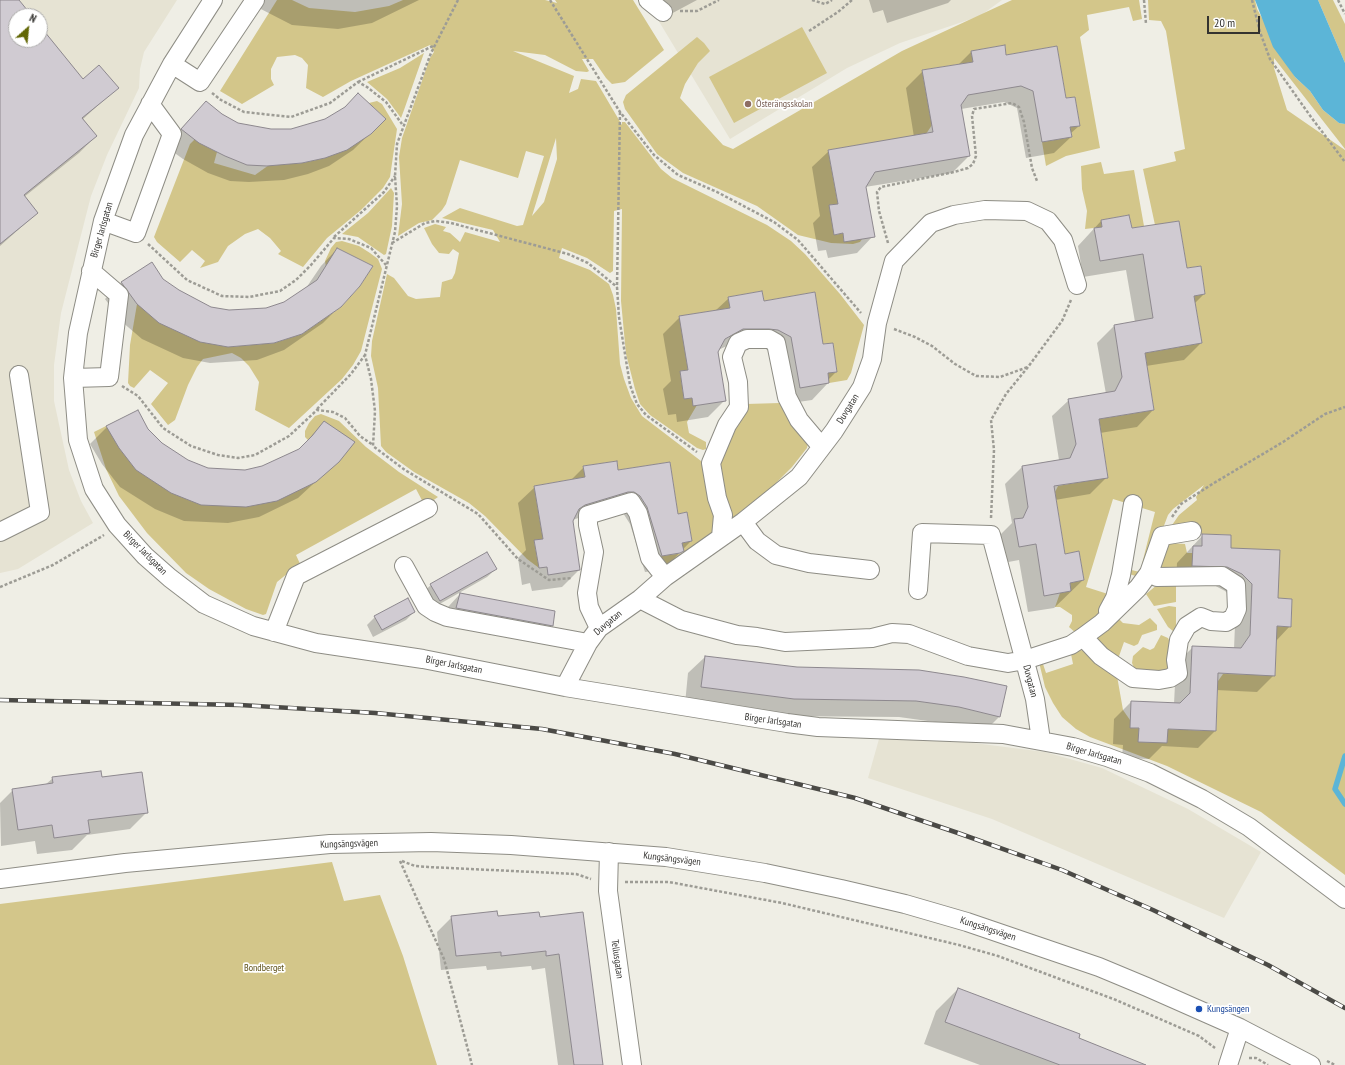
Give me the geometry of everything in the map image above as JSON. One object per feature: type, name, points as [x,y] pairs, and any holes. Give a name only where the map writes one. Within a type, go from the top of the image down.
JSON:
[{"type":"street","name":"Birger Jarlsgatan","points":[[213,0],[172,64],[134,135],[103,221],[78,333],[73,378],[78,440],[94,489],[118,525],[146,556],[170,578],[204,604],[253,626],[316,643],[423,659],[565,687],[810,726],[1003,734],[1041,740],[1107,757],[1150,773],[1196,796],[1249,826],[1345,899]]},
{"type":"street","points":[[172,64],[200,82],[255,0]]},
{"type":"street","points":[[648,0],[663,12]]},
{"type":"street","points":[[103,221],[136,233],[172,134],[150,104]]},
{"type":"street","name":"Duvgatan","points":[[565,687],[588,643],[599,628],[640,599],[665,576],[743,522],[799,478],[834,431],[862,387],[872,358],[877,323],[894,261],[931,223],[954,215],[985,210],[1026,211],[1048,221],[1063,240],[1077,285]]},
{"type":"street","points":[[73,378],[108,377],[118,295],[91,271]]},
{"type":"street","points":[[721,538],[723,516],[717,498],[711,463],[727,425],[738,407],[738,382],[732,357],[738,343],[747,339],[769,339],[776,344],[787,398],[799,420],[822,446]]},
{"type":"street","points":[[0,532],[40,512],[19,375]]},
{"type":"street","points":[[599,628],[589,607],[587,594],[594,552],[588,525],[588,515],[632,502],[638,513],[650,558],[665,576]]},
{"type":"street","points":[[1102,623],[1115,598],[1121,575],[1133,504]]},
{"type":"street","points":[[274,632],[296,576],[428,508]]},
{"type":"street","points":[[743,522],[757,541],[776,556],[809,563],[870,570]]},
{"type":"street","points":[[640,599],[681,620],[737,635],[757,636],[785,642],[872,638],[892,633],[910,634],[975,658],[1008,663],[1025,660],[1071,645],[1084,637],[1102,623],[1138,588],[1149,573],[1162,536],[1192,531]]},
{"type":"street","points":[[918,590],[922,533],[991,535]]},
{"type":"street","name":"Duvgatan","points":[[991,535],[1035,699],[1041,740]]},
{"type":"street","points":[[404,566],[426,606],[435,612],[447,617],[588,643]]},
{"type":"street","points":[[1084,637],[1101,656],[1133,678],[1159,680],[1170,678],[1178,674],[1176,660],[1179,640],[1187,626],[1201,617],[1211,621],[1226,622],[1233,618],[1237,609],[1236,585],[1222,576],[1157,577],[1149,573]]},
{"type":"street","name":"Kungsängsvägen","points":[[0,879],[125,863],[330,844],[439,843],[512,845],[666,857],[765,873],[905,904],[988,929],[1099,967],[1240,1028],[1311,1065]]},
{"type":"street","name":"Tellusgatan","points":[[609,852],[608,883],[632,1065]]},
{"type":"street","points":[[1228,1065],[1240,1028]]},
{"type":"path","points":[[108,377],[138,396],[163,428],[179,439],[191,446],[218,455],[238,458],[255,455],[276,445],[289,436],[351,374],[365,355],[392,243],[397,206],[395,176],[397,144],[434,46],[458,0]]},
{"type":"path","points":[[550,0],[620,112],[654,155],[678,175],[717,192],[774,222],[798,240],[864,317],[915,337],[976,376],[1000,376],[1028,367]]},
{"type":"path","points":[[663,12],[697,11],[719,0]]},
{"type":"path","points":[[812,0],[820,4],[832,0]]},
{"type":"path","points":[[809,31],[838,12],[852,0]]},
{"type":"path","points":[[1144,0],[1146,24]]},
{"type":"path","points":[[1252,0],[1260,32],[1270,60],[1345,162]]},
{"type":"path","points":[[1338,0],[1345,14]]},
{"type":"path","points":[[200,82],[221,100],[244,112],[291,117],[330,103],[358,82],[434,46]]},
{"type":"path","points":[[358,82],[386,102],[403,125]]},
{"type":"path","points":[[886,237],[877,192],[881,187],[968,168],[974,164],[976,156],[972,116],[974,110],[985,106],[1012,102],[1019,107],[1024,122],[1032,168],[1037,181]]},
{"type":"path","points":[[620,112],[617,287],[624,356],[630,385],[637,404],[646,415],[666,432],[711,463]]},
{"type":"path","points":[[136,233],[187,280],[222,296],[249,297],[280,291],[296,280],[334,238],[384,192],[395,176]]},
{"type":"path","points":[[392,243],[425,223],[436,221],[451,222],[568,254],[588,263],[617,287]]},
{"type":"path","points":[[334,238],[349,238],[371,248],[387,265]]},
{"type":"path","points":[[991,535],[991,494],[994,450],[991,420],[1006,394],[1062,321],[1077,285]]},
{"type":"path","points":[[365,355],[371,379],[374,410],[373,446]]},
{"type":"path","points":[[1162,536],[1181,504],[1259,455],[1283,442],[1325,414],[1345,407]]},
{"type":"path","points":[[316,410],[333,412],[345,418],[360,436],[405,470],[478,514],[518,559],[549,580],[572,578],[588,582]]},
{"type":"path","points":[[0,587],[53,565],[118,525]]},
{"type":"path","points":[[472,1065],[444,959],[400,860],[415,866],[576,874],[608,883],[669,882],[782,903],[937,939],[998,956],[1116,1000],[1199,1036],[1215,1048]]},
{"type":"shaded area","points":[[0,0],[177,0],[144,52],[140,69],[139,88],[107,155],[91,196],[61,313],[54,365],[54,401],[69,470],[81,501],[93,523],[18,569],[0,573]]},
{"type":"shaded area","name":"Österängsskolan","points":[[646,0],[1002,0],[980,16],[900,43],[847,68],[730,139]]},
{"type":"shaded area","points":[[879,739],[942,739],[1045,752],[1102,768],[1188,809],[1261,852],[1224,918],[992,819],[868,778]]},
{"type":"green space","points":[[277,0],[292,0],[309,8],[355,12],[389,6],[403,0],[545,0],[557,3],[555,0],[633,0],[664,50],[625,82],[612,84],[593,59],[582,59],[589,71],[576,71],[545,55],[513,51],[574,76],[569,93],[578,89],[581,79],[596,81],[622,125],[622,122],[625,122],[661,169],[672,178],[767,225],[791,241],[805,254],[840,294],[864,325],[851,373],[847,380],[829,383],[828,373],[837,372],[833,343],[823,344],[815,292],[764,301],[762,291],[728,297],[730,308],[680,316],[688,370],[680,371],[684,399],[692,398],[697,405],[687,422],[689,433],[706,442],[706,449],[703,450],[697,448],[650,415],[640,404],[626,354],[621,301],[622,209],[614,211],[613,271],[610,273],[587,258],[562,248],[559,258],[590,270],[609,284],[616,309],[620,364],[631,398],[642,416],[701,461],[706,470],[715,516],[712,534],[664,567],[655,557],[684,553],[682,543],[692,541],[687,512],[678,514],[670,462],[618,470],[617,461],[583,466],[585,477],[534,486],[543,539],[534,541],[539,568],[527,559],[485,516],[469,503],[414,472],[386,452],[381,446],[378,388],[371,356],[372,341],[387,274],[394,278],[408,296],[416,299],[440,297],[442,282],[452,279],[455,273],[459,253],[453,249],[449,254],[439,253],[432,244],[424,228],[435,224],[446,227],[443,231],[450,233],[460,242],[465,232],[500,242],[493,230],[442,218],[460,208],[517,226],[523,225],[544,156],[526,151],[518,178],[460,160],[446,204],[442,210],[432,220],[419,223],[398,236],[402,204],[399,157],[402,138],[430,58],[434,52],[430,45],[351,81],[323,97],[306,88],[308,65],[302,58],[295,55],[277,57],[271,69],[271,79],[274,85],[242,104],[220,91]],"holes":[[[556,138],[557,159],[544,202],[532,216]]]},
{"type":"green space","points":[[1012,0],[1139,0],[1142,19],[1133,21],[1129,7],[1087,15],[1089,30],[1080,37],[1100,148],[1066,156],[1046,166],[1042,142],[1072,137],[1070,127],[1080,126],[1075,97],[1066,98],[1057,46],[1006,55],[1005,45],[971,51],[973,62],[922,70],[932,125],[926,134],[828,150],[838,204],[830,205],[835,235],[843,233],[844,241],[863,238],[860,242],[853,244],[831,243],[798,235],[757,206],[683,173],[657,154],[625,109],[623,102],[626,95],[697,37],[710,51],[698,63],[685,84],[680,98],[723,145],[733,149],[902,51]]},
{"type":"green space","points":[[1148,0],[1255,0],[1257,9],[1295,77],[1310,91],[1323,110],[1339,123],[1345,124],[1345,149],[1274,58],[1274,68],[1287,110],[1345,150],[1345,875],[1261,812],[1167,766],[1090,737],[1076,729],[1062,717],[1053,703],[1045,687],[1039,662],[1042,661],[1046,673],[1073,664],[1070,649],[1077,648],[1091,655],[1117,676],[1123,710],[1130,720],[1130,728],[1216,731],[1218,681],[1223,674],[1275,675],[1277,626],[1291,627],[1292,599],[1278,598],[1231,548],[1231,535],[1181,533],[1170,528],[1179,515],[1197,500],[1196,497],[1204,485],[1173,509],[1168,515],[1145,576],[1142,578],[1126,573],[1127,569],[1140,572],[1155,512],[1113,499],[1086,587],[1111,595],[1107,608],[1077,634],[1069,627],[1072,621],[1072,615],[1060,607],[1055,607],[1060,593],[1071,591],[1070,583],[1084,580],[1079,551],[1065,554],[1055,492],[1058,486],[1108,477],[1099,419],[1154,410],[1145,353],[1202,343],[1194,296],[1205,294],[1201,266],[1187,268],[1179,221],[1155,225],[1143,169],[1176,161],[1174,152],[1185,149],[1166,31],[1161,21],[1149,20]]},
{"type":"green space","points":[[1318,0],[1333,0],[1345,24],[1345,63]]},
{"type":"green space","points":[[802,27],[827,73],[734,123],[709,77]]},
{"type":"green space","points":[[424,53],[401,118],[387,99],[367,82],[400,68]]},
{"type":"green space","points":[[377,101],[382,104],[397,129],[390,177],[383,188],[361,210],[327,238],[303,267],[278,254],[281,251],[270,238],[258,229],[245,234],[228,246],[218,262],[200,268],[205,261],[192,250],[180,262],[157,242],[154,237],[190,144],[195,139],[217,152],[214,163],[255,175],[269,165],[302,163],[325,158],[371,134],[386,119],[369,103]]},
{"type":"green space","points":[[1101,162],[1104,174],[1134,170],[1144,226],[1132,228],[1129,215],[1101,220],[1102,227],[1085,229],[1087,211],[1082,189],[1081,166]]},
{"type":"green space","points":[[391,188],[394,193],[392,226],[386,254],[384,255],[358,237],[342,234],[368,213]]},
{"type":"green space","points":[[342,241],[359,246],[370,253],[378,259],[382,269],[361,351],[353,365],[342,379],[289,428],[255,410],[259,382],[249,366],[241,358],[232,353],[203,359],[188,385],[175,420],[168,425],[151,404],[168,383],[150,370],[134,388],[130,386],[128,383],[130,345],[137,304],[228,347],[274,343],[302,334],[341,307],[360,286],[373,266],[337,248],[326,267],[325,261],[331,248],[336,242]]},
{"type":"green space","points":[[746,404],[784,404],[808,443],[807,448],[792,467],[769,490],[731,519],[718,485],[721,445]]},
{"type":"green space","points":[[321,414],[339,421],[366,447],[399,472],[438,497],[425,506],[416,489],[296,555],[301,566],[288,573],[277,582],[266,614],[263,615],[246,609],[209,589],[186,573],[147,533],[119,496],[106,469],[94,432],[106,426],[246,507],[312,436],[308,440],[305,437],[305,431],[315,416]]},
{"type":"green space","points":[[1170,543],[1185,544],[1187,553],[1193,553],[1192,568],[1161,570],[1160,564],[1165,546]]},
{"type":"green space","points":[[1176,584],[1176,602],[1154,606],[1146,594],[1157,585]]},
{"type":"green space","points":[[1169,606],[1176,607],[1176,627],[1183,628],[1178,631],[1173,631],[1168,627],[1157,609]]},
{"type":"green space","points":[[1117,617],[1123,623],[1139,625],[1150,618],[1157,625],[1157,630],[1142,635],[1138,644],[1134,646],[1124,642],[1118,659],[1128,663],[1126,667],[1090,640]]},
{"type":"green space","points":[[1161,635],[1168,638],[1171,644],[1169,670],[1164,676],[1135,670],[1132,663],[1133,656],[1143,647],[1150,650],[1154,648]]},
{"type":"green space","name":"Bondberget","points":[[332,862],[344,901],[380,895],[403,956],[437,1065],[0,1065],[0,904]]},
{"type":"water","points":[[1255,0],[1318,0],[1345,63],[1345,124],[1339,123],[1323,110],[1310,91],[1295,77],[1273,47]]},
{"type":"building","points":[[0,0],[19,0],[26,8],[8,8],[8,48],[48,48],[48,36],[83,79],[99,65],[119,88],[82,118],[97,136],[24,195],[38,213],[0,244]]},
{"type":"building","points":[[1005,45],[1006,55],[1057,46],[1066,98],[1075,97],[1080,126],[1070,127],[1072,137],[1042,142],[1033,91],[1021,86],[968,95],[961,105],[970,156],[875,172],[866,187],[875,237],[844,242],[843,233],[834,235],[829,205],[838,204],[828,150],[933,132],[922,70],[973,62],[971,51]]},
{"type":"building","points":[[358,93],[386,119],[371,134],[347,150],[325,158],[302,163],[267,166],[247,165],[199,143],[181,129],[206,101],[222,114],[238,123],[271,129],[291,129],[325,119],[345,107]]},
{"type":"building","points":[[1129,215],[1132,228],[1179,221],[1187,268],[1201,266],[1205,294],[1194,296],[1202,343],[1145,353],[1154,410],[1099,419],[1108,478],[1054,486],[1065,554],[1079,551],[1084,580],[1070,583],[1071,591],[1044,596],[1036,544],[1019,547],[1014,519],[1023,518],[1028,507],[1022,466],[1070,458],[1076,444],[1068,399],[1115,391],[1122,377],[1114,325],[1153,318],[1143,254],[1100,261],[1094,228],[1102,227],[1101,220]]},
{"type":"building","points":[[337,248],[373,266],[360,286],[341,307],[302,334],[274,343],[228,347],[200,342],[159,323],[137,304],[121,282],[152,262],[163,279],[179,290],[211,307],[229,310],[266,308],[284,302],[317,280]]},
{"type":"building","points":[[762,291],[764,301],[815,292],[823,344],[833,343],[837,372],[828,373],[829,383],[800,388],[791,337],[778,330],[743,329],[725,339],[718,352],[726,401],[693,406],[692,398],[684,399],[680,371],[688,370],[679,316],[730,308],[728,297]]},
{"type":"building","points":[[138,410],[148,429],[162,443],[188,460],[208,468],[245,470],[262,466],[299,449],[324,421],[355,442],[339,462],[316,482],[277,501],[246,507],[201,505],[171,493],[136,470],[119,448],[106,426]]},
{"type":"building","points":[[617,461],[618,470],[670,462],[678,514],[687,512],[692,541],[682,543],[684,551],[680,553],[662,556],[647,507],[640,496],[634,492],[628,492],[585,505],[579,509],[573,521],[580,570],[548,575],[547,567],[539,568],[534,540],[543,539],[534,486],[585,477],[583,466]]},
{"type":"building","points":[[1202,534],[1231,535],[1231,548],[1280,550],[1278,598],[1292,599],[1291,627],[1277,626],[1275,676],[1218,673],[1216,731],[1168,729],[1167,743],[1138,742],[1139,728],[1130,728],[1131,701],[1180,703],[1190,693],[1192,646],[1241,648],[1250,635],[1252,584],[1242,574],[1227,567],[1192,566],[1193,546],[1202,546]]},
{"type":"building","points":[[487,552],[497,569],[440,601],[430,584]]},
{"type":"building","points":[[460,593],[555,611],[553,626],[456,608]]},
{"type":"building","points":[[408,598],[415,612],[382,630],[374,616]]},
{"type":"building","points":[[705,656],[797,667],[919,670],[1007,686],[1000,717],[959,707],[916,701],[794,699],[701,687]]},
{"type":"building","points":[[101,771],[102,777],[142,772],[148,813],[88,820],[90,833],[54,838],[52,825],[18,830],[12,789],[53,783],[52,777]]},
{"type":"building","points":[[497,911],[498,916],[539,912],[540,917],[583,912],[603,1065],[574,1065],[559,954],[546,956],[546,951],[501,956],[501,952],[456,956],[451,916]]},
{"type":"building","points":[[958,988],[1080,1034],[1079,1038],[1146,1065],[1060,1065],[945,1022]]},
{"type":"waterway","points":[[1345,756],[1335,789],[1345,804]]},
{"type":"railway","points":[[0,700],[240,705],[375,713],[542,729],[675,754],[855,798],[1062,870],[1153,910],[1268,965],[1345,1008]]},
{"type":"place","name":"Österängsskolan","points":[[748,104]]},
{"type":"place","name":"Kungsängen","points":[[1199,1009]]}]
